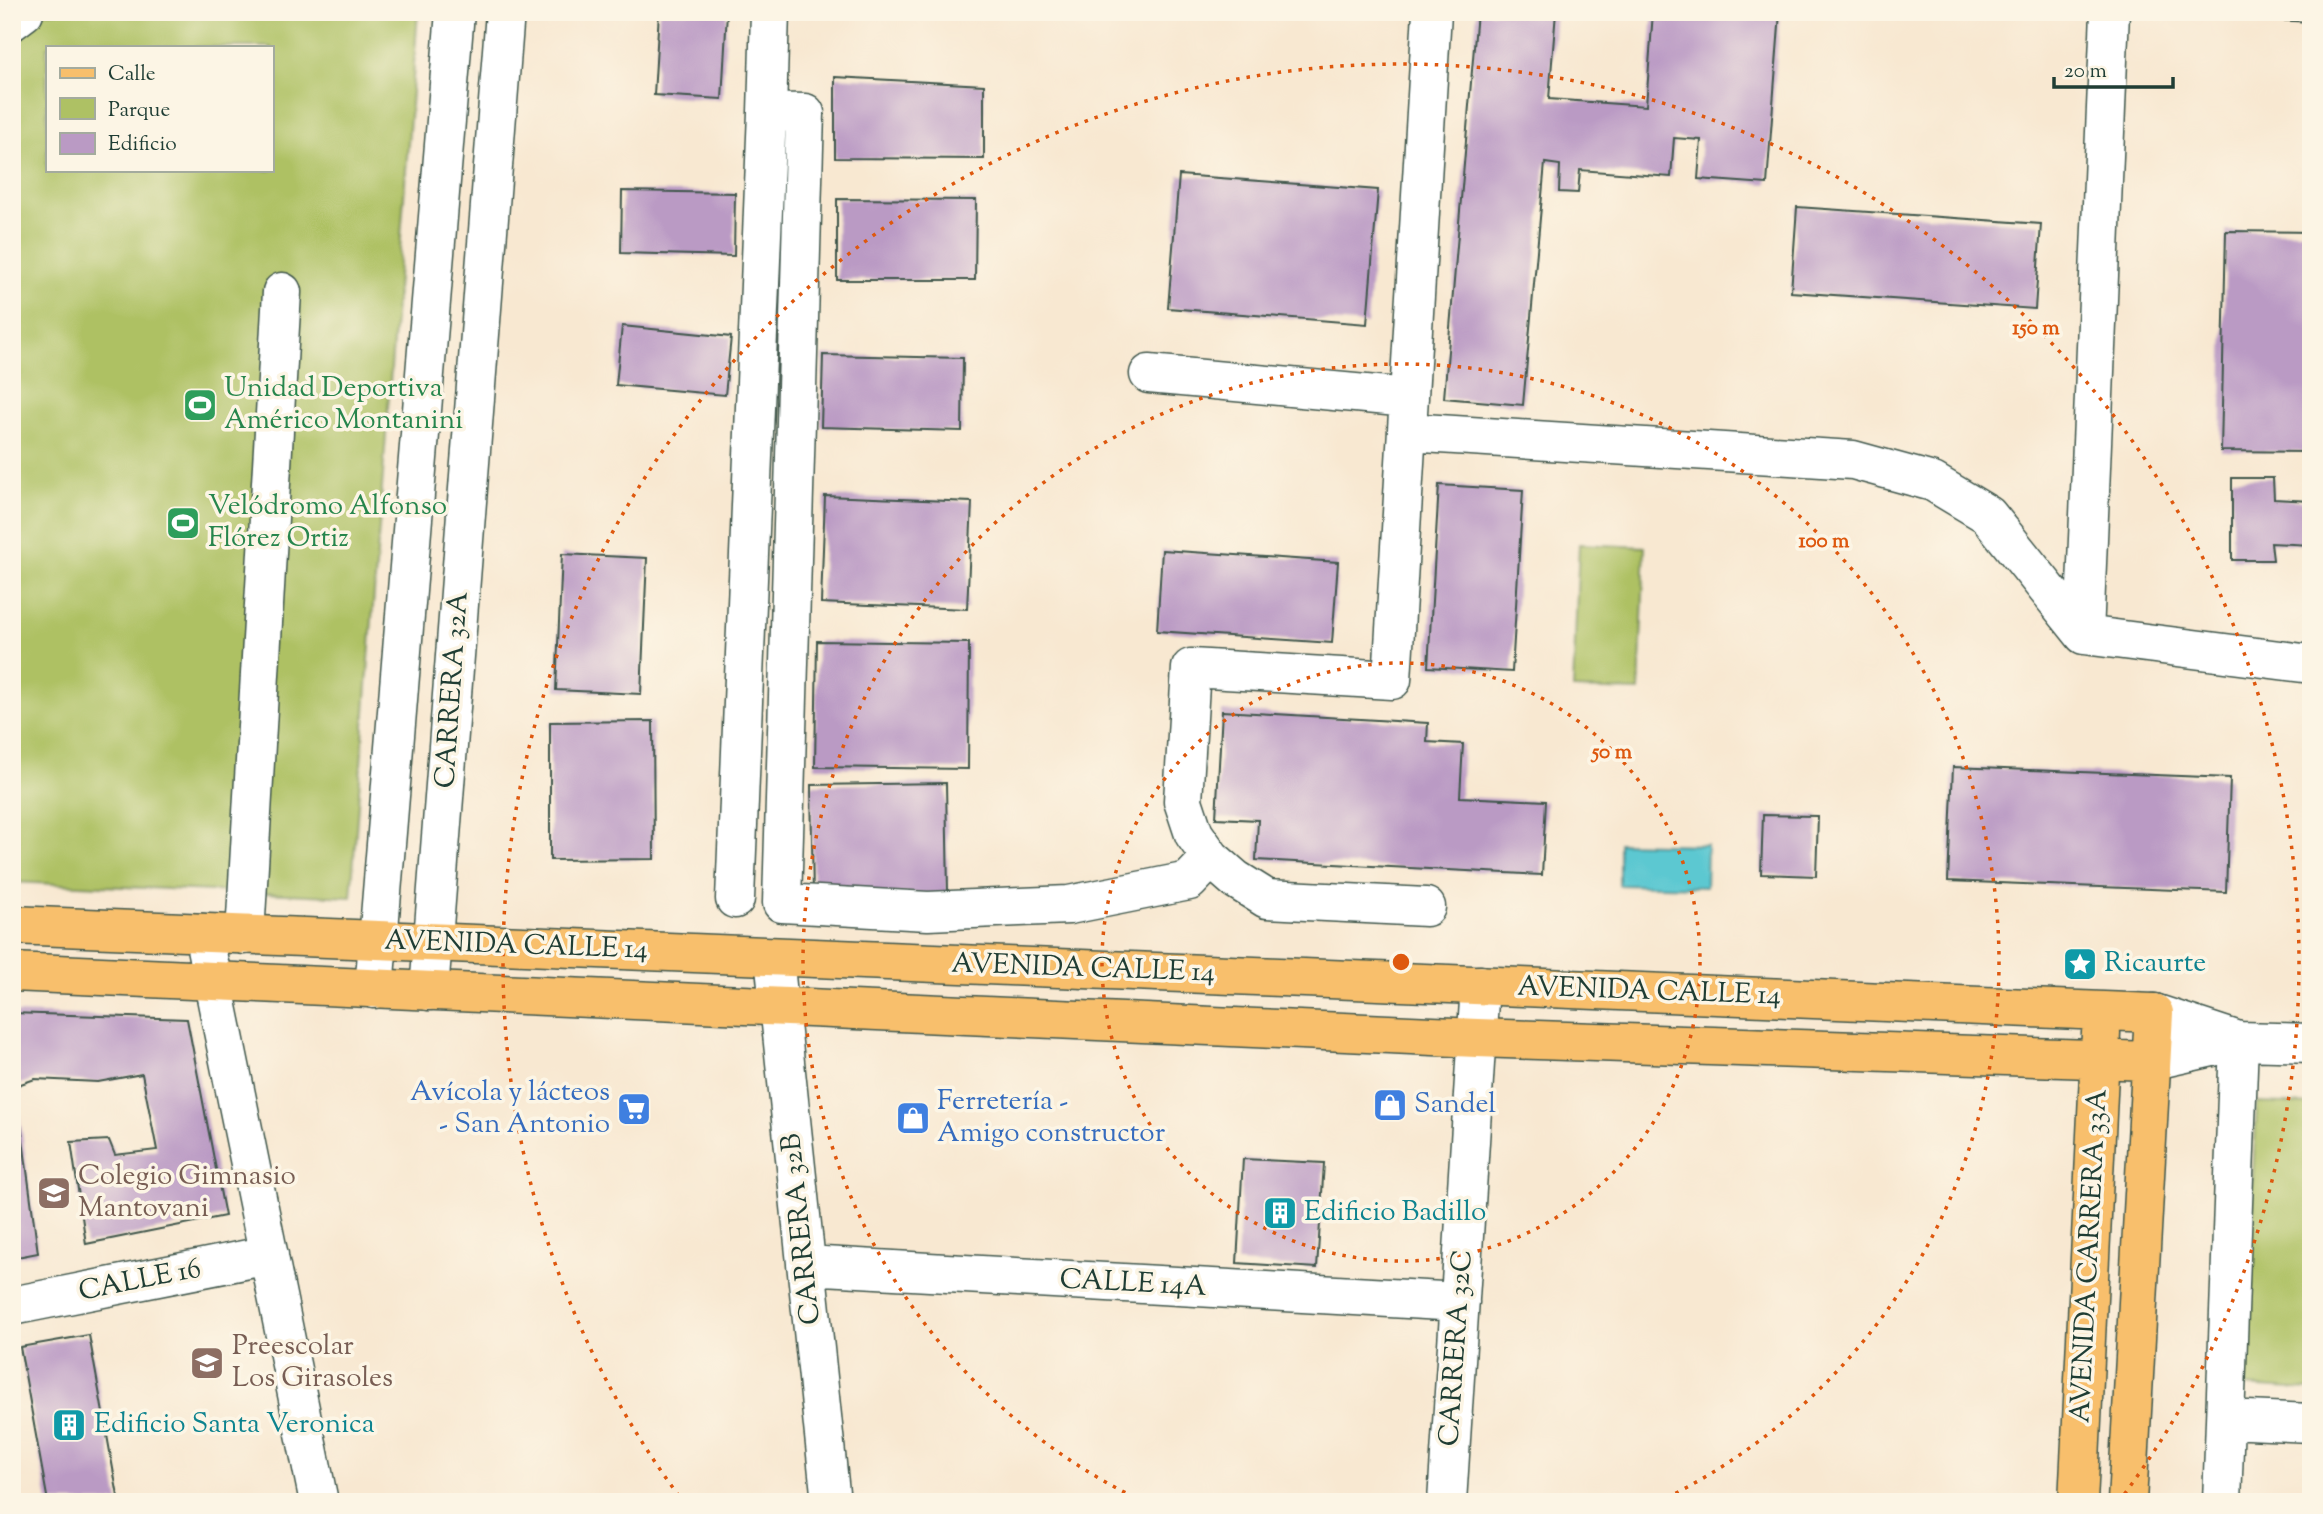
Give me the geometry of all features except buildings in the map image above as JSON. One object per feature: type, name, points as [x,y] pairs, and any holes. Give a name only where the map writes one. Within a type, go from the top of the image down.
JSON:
[{"type":"main road","name":"AVENIDA CALLE 14","points":[[12,925],[2154,1013]]},
{"type":"main road","name":"AVENIDA CALLE 14","points":[[12,972],[1476,1038],[2150,1061]]},
{"type":"main road","name":"AVENIDA CARRERA 33A","points":[[2078,1502],[2101,1010]]},
{"type":"main road","name":"AVENIDA CARRERA 33A","points":[[2127,1502],[2154,1013]]},
{"type":"main road","points":[[2080,1454],[2130,1457]]},
{"type":"street","points":[[12,21],[24,12]]},
{"type":"street","name":"CARRERA 32A","points":[[374,989],[454,12]]},
{"type":"street","name":"CARRERA 32A","points":[[429,991],[505,12]]},
{"type":"street","points":[[735,899],[770,12]]},
{"type":"street","points":[[1426,907],[1267,899],[1235,880],[1211,858],[1194,834],[1183,801],[1191,668],[1392,680],[1432,12]]},
{"type":"street","points":[[2084,635],[2110,12]]},
{"type":"street","points":[[767,112],[806,113],[782,903],[928,911],[1069,905],[1189,881],[1211,858]]},
{"type":"street","points":[[245,935],[282,292]]},
{"type":"street","points":[[1149,374],[1408,415],[1853,460],[1933,482],[1988,515],[2084,635],[2311,664]]},
{"type":"street","points":[[202,933],[319,1502]]},
{"type":"street","name":"CARRERA 32B","points":[[774,957],[831,1502]]},
{"type":"street","name":"CARRERA 32C","points":[[1447,1502],[1480,985]]},
{"type":"street","points":[[2154,1013],[2239,1041]]},
{"type":"street","points":[[2222,1502],[2239,1041]]},
{"type":"street","points":[[2150,1061],[2239,1041],[2311,1043]]},
{"type":"street","name":"CALLE 16","points":[[12,1306],[269,1255]]},
{"type":"street","name":"CALLE 14A","points":[[806,1265],[1460,1302]]},
{"type":"street","points":[[2226,1419],[2311,1423]]},
{"type":"green space","name":"Velódromo Alfonso Flórez Ortiz","points":[[12,12],[418,12],[351,897],[12,882]]},
{"type":"green space","points":[[1579,544],[1645,547],[1639,691],[1573,689]]},
{"type":"green space","points":[[2257,1103],[2311,1105],[2311,1390],[2241,1386]]},
{"type":"water","points":[[1619,843],[1707,845],[1706,887],[1619,885]]},
{"type":"place","name":"Unidad Deportiva Américo Montanini","points":[[200,405]]},
{"type":"place","name":"Velódromo Alfonso Flórez Ortiz","points":[[183,523]]},
{"type":"place","name":"Ricaurte","points":[[2080,964]]},
{"type":"place","name":"Sandel","points":[[1390,1105]]},
{"type":"place","name":"Avícola y lácteos - San Antonio","points":[[634,1109]]},
{"type":"place","name":"Ferretería - Amigo constructor","points":[[913,1118]]},
{"type":"place","name":"Colegio Gimnasio Mantovani","points":[[54,1193]]},
{"type":"place","name":"Edificio Badillo","points":[[1280,1213]]},
{"type":"place","name":"Preescolar Los Girasoles","points":[[207,1363]]},
{"type":"place","name":"Edificio Santa Veronica","points":[[69,1425]]}]
